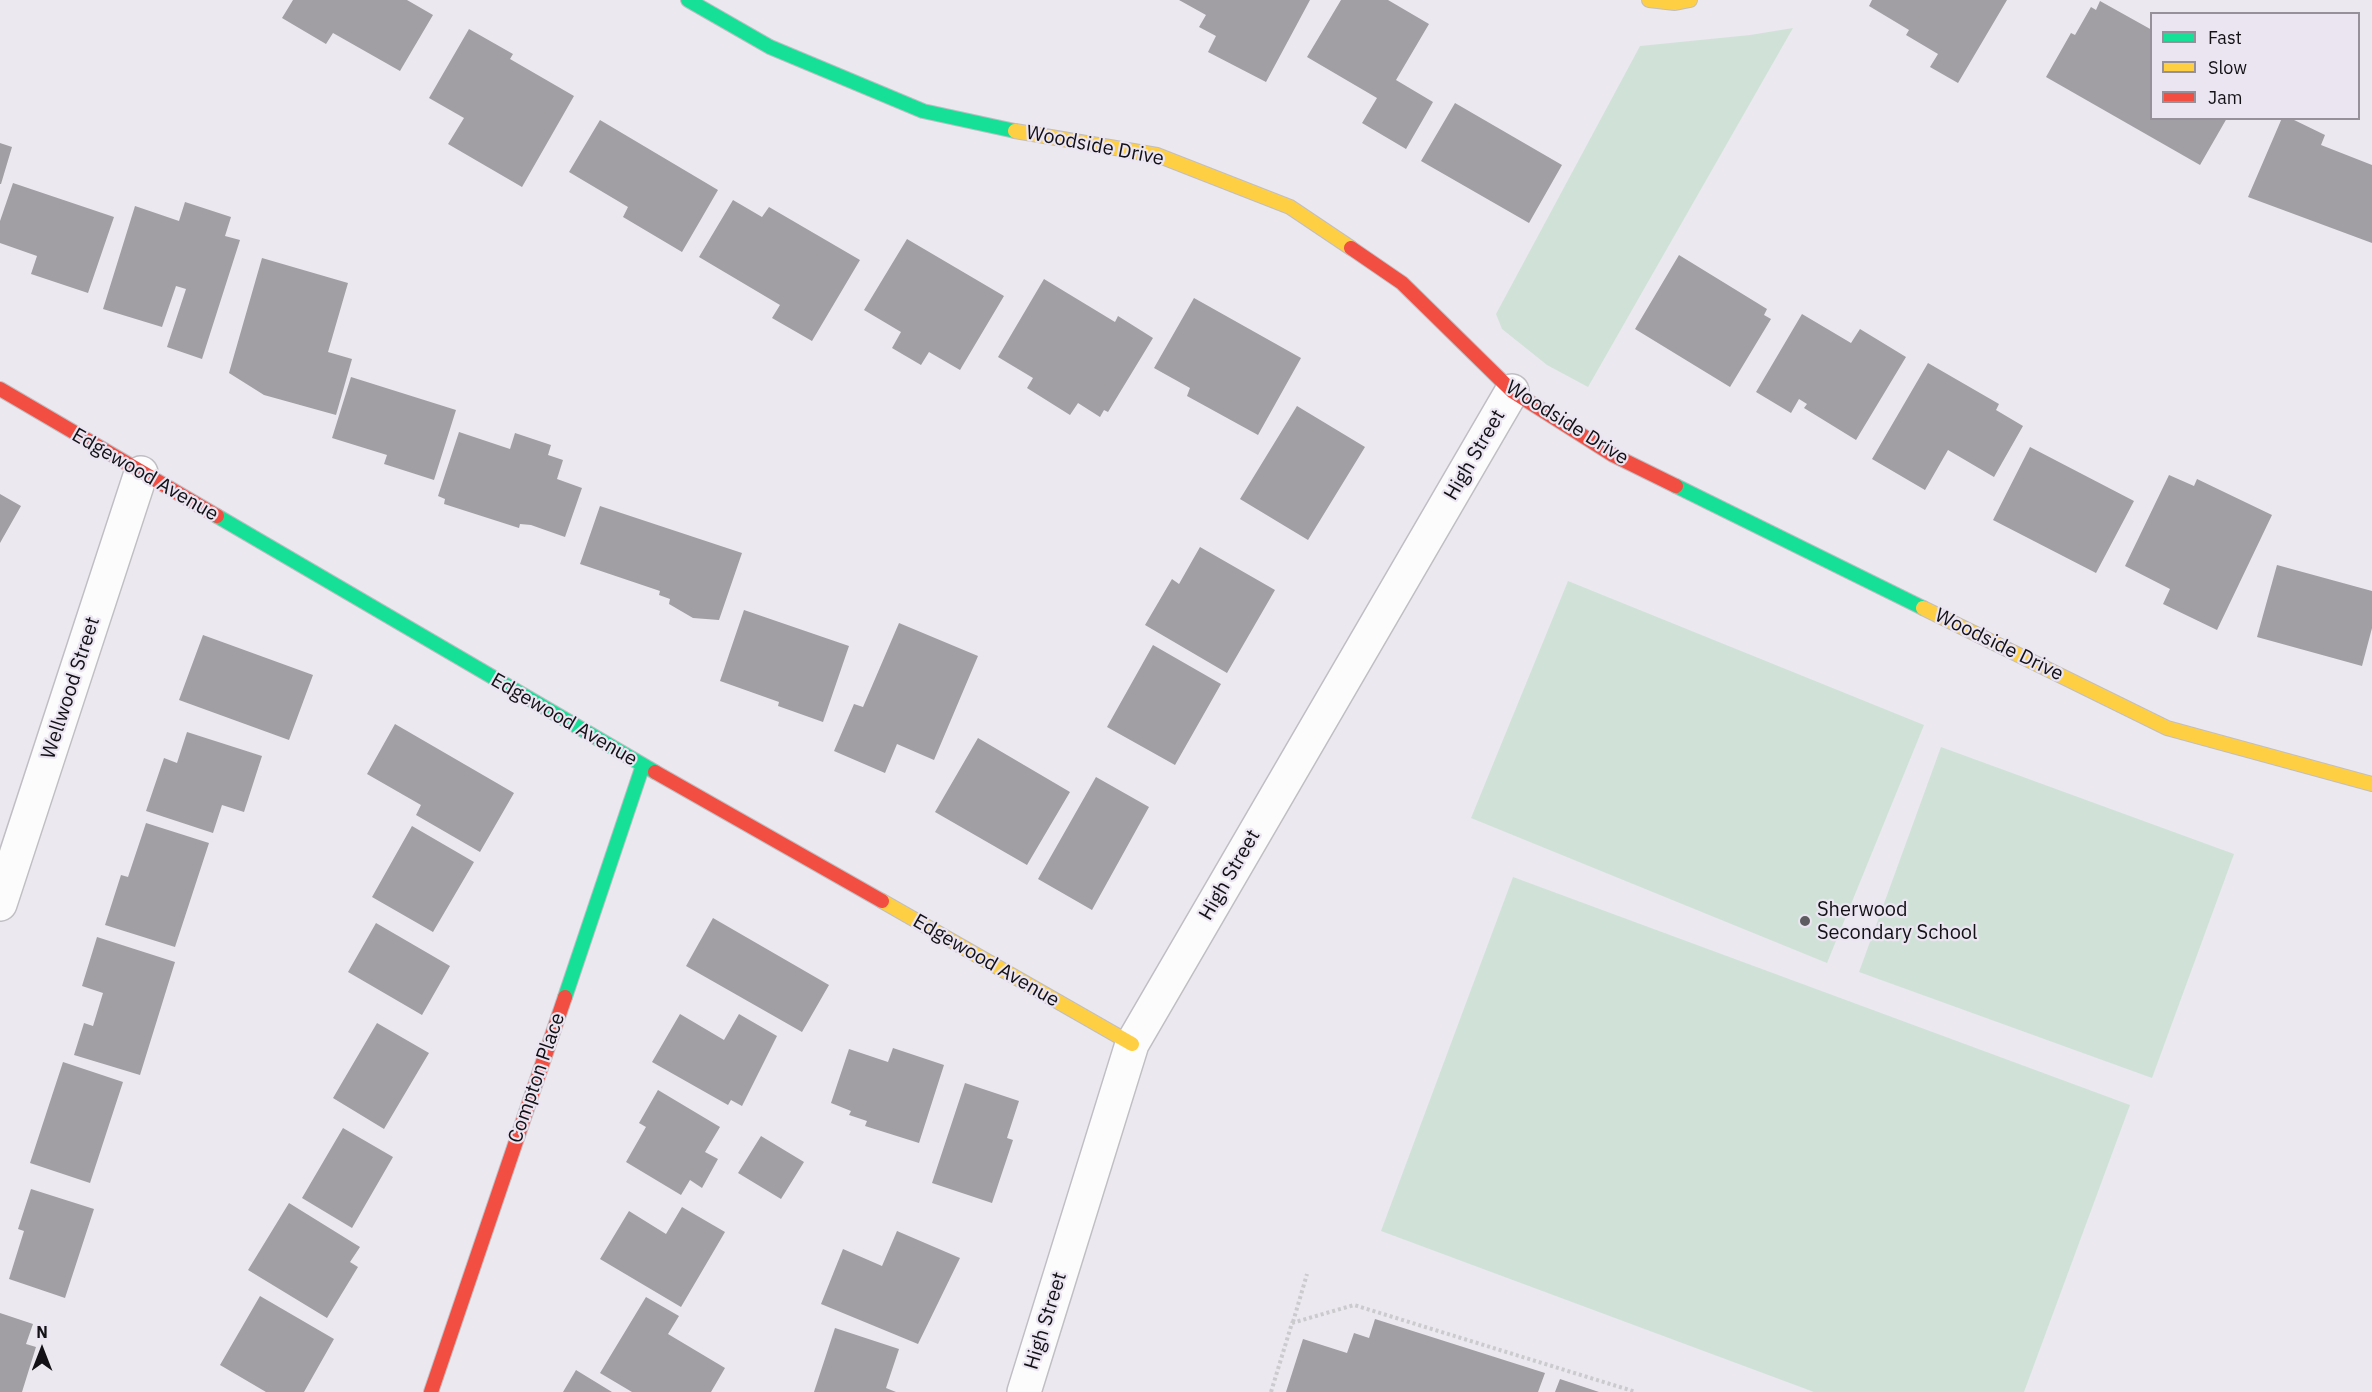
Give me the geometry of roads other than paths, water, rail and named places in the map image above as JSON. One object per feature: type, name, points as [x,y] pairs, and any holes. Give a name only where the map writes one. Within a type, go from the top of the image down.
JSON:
[{"type":"street","name":"Woodside Drive","points":[[688,0],[770,47],[923,111],[1002,129],[1157,155],[1290,207],[1402,283],[1512,391],[1613,455],[2167,728],[2372,784]]},
{"type":"street","points":[[1649,0],[1675,3],[1690,0]]},
{"type":"street","name":"Edgewood Avenue","points":[[0,389],[643,765],[1132,1044]]},
{"type":"street","name":"High Street","points":[[1024,1392],[1132,1044],[1512,391]]},
{"type":"street","name":"Wellwood Street","points":[[0,904],[141,473]]},
{"type":"street","name":"Compton Place","points":[[431,1392],[643,765]]},
{"type":"place","name":"Sherwood Secondary School","points":[[1805,921]]}]
